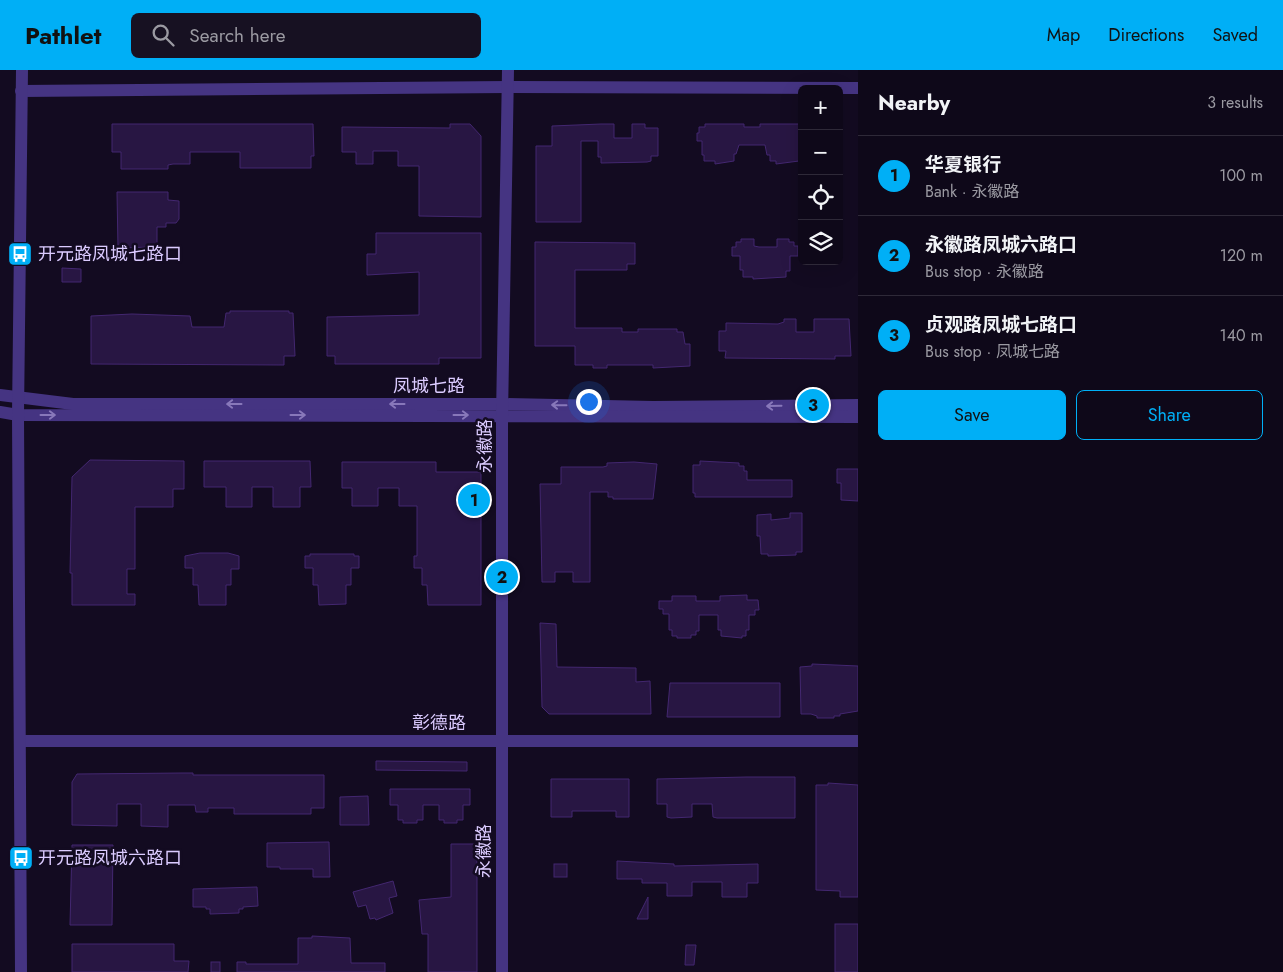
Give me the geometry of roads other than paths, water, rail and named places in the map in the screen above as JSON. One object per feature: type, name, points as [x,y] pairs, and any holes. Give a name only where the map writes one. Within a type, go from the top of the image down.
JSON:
[{"type":"street","points":[[21,972],[18,398],[22,70]]},
{"type":"street","name":"永徽路","points":[[502,972],[502,410],[508,70]]},
{"type":"street","points":[[21,91],[508,87],[858,88]]},
{"type":"street","name":"凤城七路","points":[[0,395],[73,404],[858,417]]},
{"type":"street","name":"凤城七路","points":[[0,412],[18,415],[858,405]]},
{"type":"street","name":"彰德路","points":[[20,741],[858,741]]},
{"type":"place","name":"开元路凤城七路口","points":[[20,254]]},
{"type":"place","name":"贞观路凤城七路口","points":[[813,405]]},
{"type":"place","name":"华夏银行","points":[[474,500]]},
{"type":"place","name":"永徽路凤城六路口","points":[[502,577]]},
{"type":"place","name":"开元路凤城六路口","points":[[21,858]]}]
